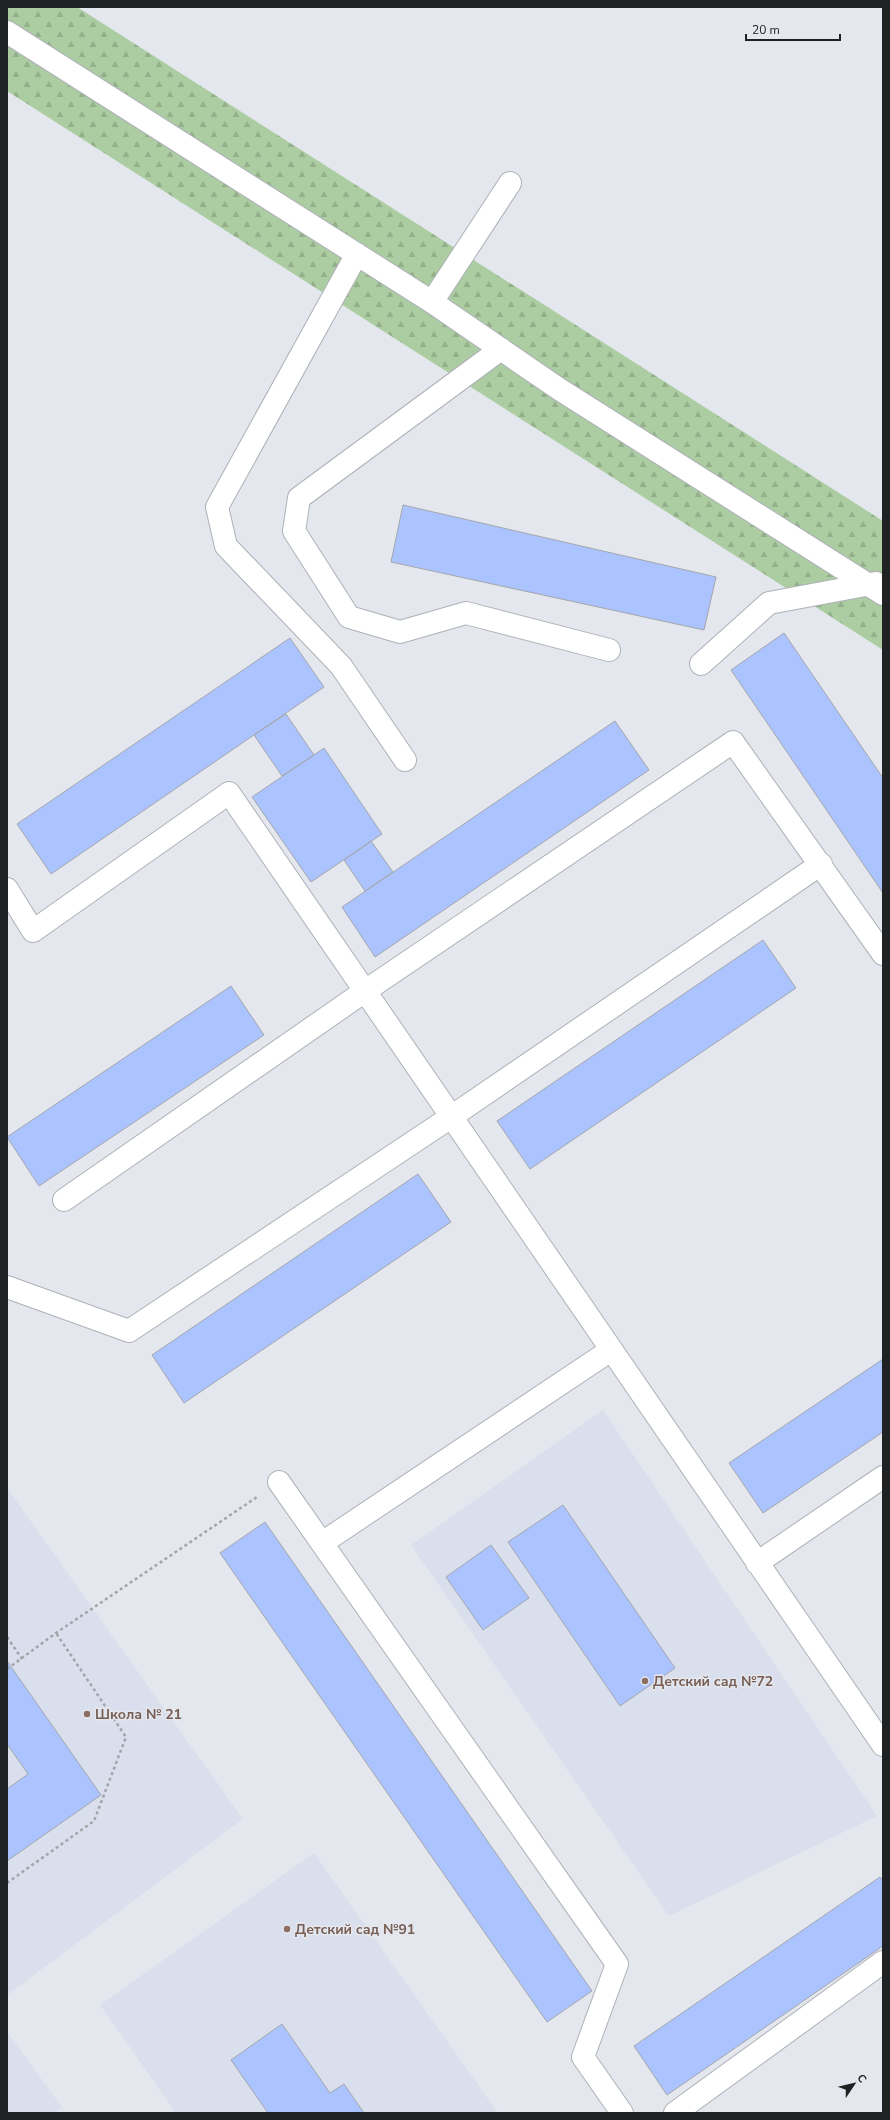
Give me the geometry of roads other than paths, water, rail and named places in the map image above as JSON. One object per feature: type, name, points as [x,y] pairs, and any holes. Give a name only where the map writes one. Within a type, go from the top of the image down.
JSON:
[{"type":"street","points":[[7,32],[358,254],[432,302],[559,389],[878,587]]},
{"type":"street","points":[[432,302],[510,183]]},
{"type":"street","points":[[358,254],[217,507],[226,546],[341,666],[405,760]]},
{"type":"street","points":[[501,349],[299,498],[294,531],[349,617],[400,632],[466,613],[609,650]]},
{"type":"street","points":[[701,664],[769,603],[878,587]]},
{"type":"street","points":[[64,1200],[365,991],[733,742],[821,864],[883,954]]},
{"type":"street","points":[[7,889],[33,931],[229,793],[883,1745]]},
{"type":"street","points":[[7,1287],[129,1332],[451,1117],[821,864]]},
{"type":"street","points":[[322,1543],[611,1350]]},
{"type":"street","points":[[757,1563],[883,1476]]},
{"type":"street","points":[[279,1482],[616,1964],[583,2057],[622,2113]]},
{"type":"street","points":[[675,2113],[883,1962]]},
{"type":"place","name":"Детский сад №72","points":[[645,1681]]},
{"type":"place","name":"Школа № 21","points":[[87,1714]]},
{"type":"place","name":"Детский сад №91","points":[[287,1929]]}]
